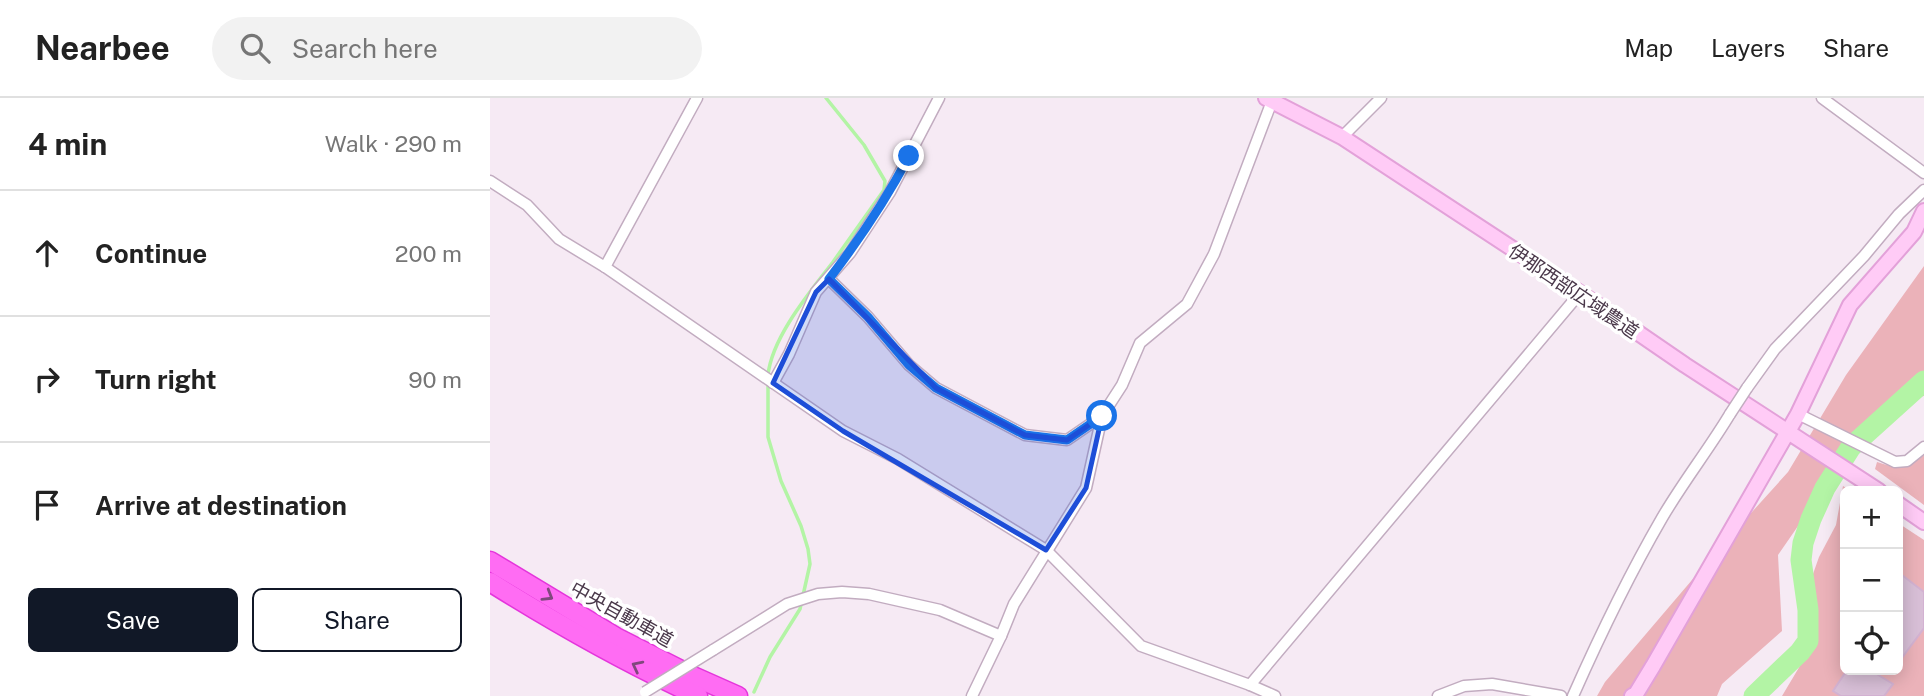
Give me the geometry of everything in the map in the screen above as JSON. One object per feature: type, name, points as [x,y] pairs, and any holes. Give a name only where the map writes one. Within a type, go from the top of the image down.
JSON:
[{"type":"highway","name":"中央自動車道","points":[[490,561],[616,637],[738,696]]},
{"type":"highway","name":"中央自動車道","points":[[490,582],[607,651],[698,696]]},
{"type":"street","points":[[605,267],[697,98]]},
{"type":"street","points":[[773,383],[817,292],[850,253],[890,192],[939,98]]},
{"type":"street","points":[[1342,137],[1381,98]]},
{"type":"street","points":[[1822,98],[1924,173]]},
{"type":"street","points":[[972,696],[1014,604],[1086,488],[1102,416],[1122,385],[1140,343],[1187,304],[1215,251],[1269,100]]},
{"type":"street","name":"伊那西部広域農道","points":[[1269,100],[1342,137],[1871,486]]},
{"type":"street","points":[[490,181],[527,205],[559,239],[605,267],[842,431],[898,459],[1046,551],[1140,646],[1275,696]]},
{"type":"street","points":[[1573,696],[1622,590],[1664,515],[1747,388],[1776,349],[1924,190]]},
{"type":"street","points":[[1632,696],[1636,694],[1653,666],[1798,414],[1850,305],[1914,232],[1924,211]]},
{"type":"street","points":[[829,279],[868,317],[909,365],[936,388],[1025,435],[1067,440],[1102,416]]},
{"type":"street","points":[[1250,685],[1580,293]]},
{"type":"street","points":[[1798,414],[1895,462],[1907,460],[1924,447]]},
{"type":"street","points":[[1903,507],[1924,522]]},
{"type":"street","points":[[641,694],[787,604],[818,594],[869,594],[940,610],[1001,636]]},
{"type":"street","points":[[1438,696],[1464,686],[1492,684],[1561,696]]},
{"type":"highlighted area","points":[[829,279],[936,388],[1025,435],[1067,440],[1102,416],[1086,488],[1046,550],[843,431],[773,383],[816,292]]},
{"type":"shaded area","points":[[1924,266],[1924,396],[1896,399],[1832,477],[1778,555],[1782,631],[1722,684],[1717,696],[1597,696],[1605,682],[1788,472],[1846,375]]},
{"type":"shaded area","points":[[1924,455],[1924,505],[1903,490],[1903,486],[1898,486],[1875,469],[1877,462],[1901,467]]},
{"type":"shaded area","points":[[1840,503],[1840,675],[1903,675],[1903,526],[1924,540],[1924,696],[1782,696],[1816,639],[1813,574],[1836,525]]},
{"type":"building","points":[[1903,576],[1924,592],[1924,628],[1903,656]]},
{"type":"building","points":[[1844,675],[1878,675],[1893,684],[1884,696],[1841,696],[1833,691]]},
{"type":"waterway","points":[[768,375],[771,360],[784,330],[884,190],[885,181],[864,145],[826,98]]},
{"type":"waterway","points":[[1754,696],[1808,641],[1808,610],[1801,560],[1803,543],[1825,488],[1851,447],[1924,381]]},
{"type":"waterway","points":[[754,692],[770,657],[800,609],[810,564],[801,526],[781,481],[768,437],[768,383]]},
{"type":"route","points":[[909,156],[890,192],[850,253],[829,279],[868,317],[909,365],[936,388],[1025,435],[1067,440],[1102,416]]}]
